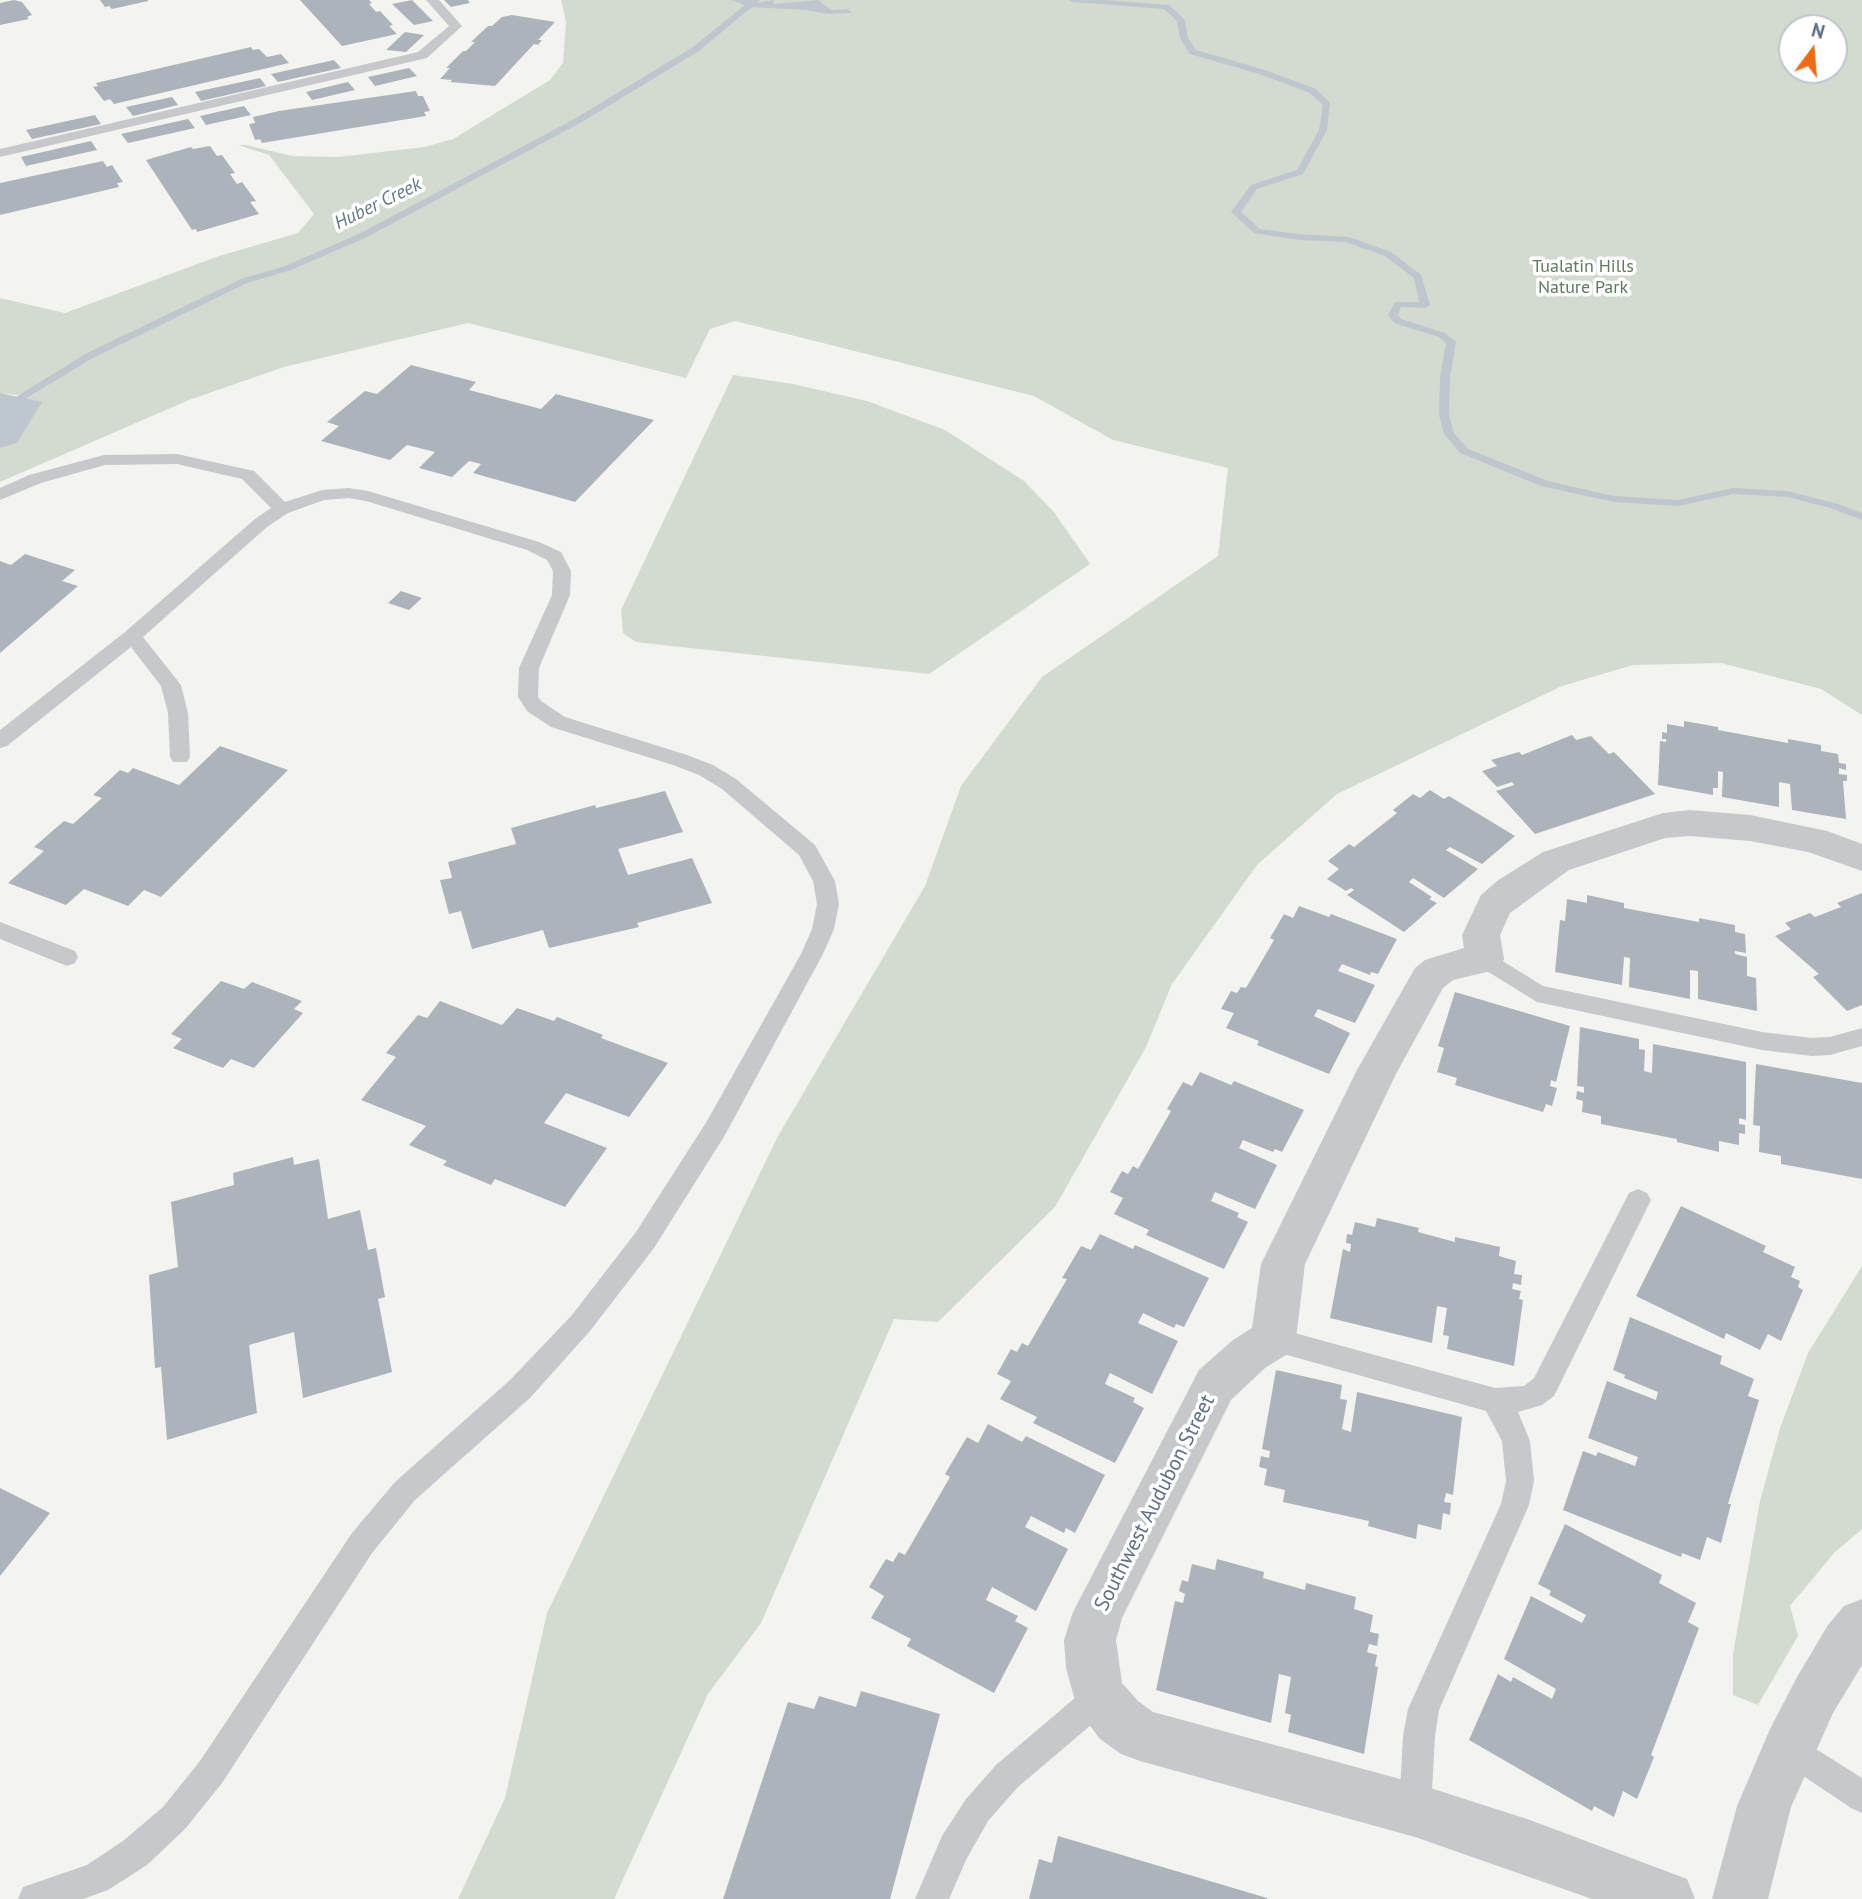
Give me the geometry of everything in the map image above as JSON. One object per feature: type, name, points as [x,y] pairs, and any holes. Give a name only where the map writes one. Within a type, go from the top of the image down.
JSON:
[{"type":"street","points":[[1273,1339],[1283,1264],[1384,1059],[1429,978],[1448,967],[1485,959],[1481,935],[1485,920],[1494,905],[1510,891],[1556,861],[1637,832],[1676,825],[1718,824],[1814,840],[1862,858]]},
{"type":"street","name":"Southwest Audubon Street","points":[[1273,1339],[1249,1354],[1215,1385],[1098,1612],[1090,1640],[1092,1668],[1100,1697],[1119,1720],[1140,1735],[1415,1810],[1530,1848],[1667,1899]]},
{"type":"street","points":[[1740,1899],[1764,1806],[1789,1748],[1821,1685],[1846,1643],[1862,1624]]},
{"type":"lane","points":[[0,153],[422,55],[456,26],[432,0]]},
{"type":"lane","points":[[0,495],[35,479],[104,460],[177,459],[248,475],[282,509]]},
{"type":"lane","points":[[0,741],[36,709],[75,683],[261,523],[282,509],[322,495],[349,493],[368,496],[533,546],[554,556],[562,570],[561,595],[529,668],[528,697],[534,706],[558,722],[680,760],[706,770],[729,784],[807,850],[824,881],[828,904],[823,929],[812,954],[716,1128],[645,1240],[581,1323],[520,1389],[405,1491],[362,1543],[211,1772],[174,1818],[135,1853],[96,1878],[35,1899]]},
{"type":"lane","points":[[132,636],[171,685],[178,713],[180,757]]},
{"type":"lane","points":[[0,930],[67,957]]},
{"type":"lane","points":[[1485,959],[1537,993],[1721,1032],[1812,1047],[1830,1046],[1862,1037]]},
{"type":"lane","points":[[1273,1339],[1495,1401],[1514,1401],[1532,1396],[1544,1387],[1638,1200]]},
{"type":"lane","points":[[1415,1810],[1419,1736],[1424,1709],[1515,1505],[1520,1481],[1516,1441],[1508,1421],[1495,1401]]},
{"type":"lane","points":[[932,1899],[954,1848],[976,1810],[1007,1776],[1100,1697]]},
{"type":"lane","points":[[1789,1748],[1862,1797]]},
{"type":"green space","name":"Tualatin Hills Nature Park","points":[[561,0],[1862,0],[1862,715],[1821,689],[1721,663],[1633,665],[1562,686],[1337,794],[1257,865],[1172,984],[1146,1047],[1055,1207],[938,1322],[894,1319],[761,1623],[708,1694],[614,1899],[458,1899],[505,1798],[547,1613],[778,1136],[925,886],[961,786],[1042,677],[1218,556],[1228,468],[1113,440],[1034,396],[735,321],[710,329],[686,378],[468,323],[284,367],[189,400],[0,482],[0,448],[17,442],[24,396],[0,393],[0,298],[65,313],[219,256],[298,233],[314,214],[269,155],[238,145],[292,156],[338,157],[424,147],[453,139],[550,80],[563,63],[566,22]]},
{"type":"green space","points":[[733,375],[793,384],[867,401],[945,430],[1024,481],[1054,512],[1090,564],[929,674],[636,642],[623,633],[621,610]]},
{"type":"green space","points":[[1862,1266],[1862,1529],[1834,1553],[1790,1606],[1798,1636],[1758,1705],[1733,1695],[1733,1654],[1760,1501],[1780,1428],[1808,1353]]},
{"type":"shaded area","points":[[731,0],[755,0],[758,3],[773,0],[775,1],[772,3],[775,4],[818,0],[831,10],[848,9],[852,13],[828,14],[750,7]]},
{"type":"shaded area","points":[[0,393],[42,402],[17,443],[0,448]]},
{"type":"building","points":[[14,0],[22,2],[32,15],[27,17],[29,19],[0,25],[0,3]]},
{"type":"building","points":[[100,0],[148,1],[112,9],[105,7]]},
{"type":"building","points":[[300,0],[369,0],[376,12],[380,11],[393,25],[389,26],[397,34],[342,46]]},
{"type":"building","points":[[412,0],[433,21],[414,25],[392,4]]},
{"type":"building","points":[[444,0],[468,0],[470,3],[451,7]]},
{"type":"building","points":[[512,15],[555,22],[538,40],[542,40],[538,45],[534,44],[495,86],[440,79],[450,68],[446,68],[475,42],[471,42],[488,26],[492,26],[502,17]]},
{"type":"building","points":[[405,32],[424,35],[406,52],[386,50]]},
{"type":"building","points":[[251,47],[253,50],[259,49],[267,57],[281,54],[289,63],[114,104],[110,99],[104,101],[93,87],[98,86],[96,83]]},
{"type":"building","points":[[334,60],[341,68],[278,82],[271,74]]},
{"type":"building","points":[[409,68],[417,76],[375,86],[368,77]]},
{"type":"building","points":[[260,78],[266,86],[201,101],[195,92]]},
{"type":"building","points":[[348,82],[355,90],[312,100],[306,92]]},
{"type":"building","points":[[416,91],[418,96],[423,96],[430,111],[424,112],[426,116],[262,143],[260,139],[255,140],[249,124],[255,123],[253,117],[279,111]]},
{"type":"building","points":[[172,97],[178,105],[133,116],[126,107]]},
{"type":"building","points":[[244,106],[251,115],[206,125],[200,116]]},
{"type":"building","points":[[95,115],[101,124],[32,139],[26,130]]},
{"type":"building","points":[[188,119],[195,128],[128,143],[121,134]]},
{"type":"building","points":[[91,141],[97,150],[26,166],[21,157]]},
{"type":"building","points":[[210,146],[217,156],[222,155],[235,173],[230,174],[237,184],[242,182],[256,201],[250,202],[259,214],[197,232],[196,229],[192,230],[146,160],[191,147],[193,149]]},
{"type":"building","points":[[103,161],[107,167],[112,165],[123,182],[117,183],[119,187],[0,215],[0,183]]},
{"type":"building","points":[[411,365],[476,382],[469,390],[541,409],[556,394],[654,420],[575,502],[473,473],[481,464],[469,461],[452,477],[419,468],[435,452],[407,445],[390,460],[321,441],[339,426],[327,422],[365,391],[377,394]]},
{"type":"building","points":[[25,554],[75,570],[62,581],[78,586],[0,653],[0,561],[11,565]]},
{"type":"building","points":[[401,591],[422,598],[409,610],[388,603]]},
{"type":"building","points":[[1684,721],[1788,743],[1788,739],[1821,745],[1821,751],[1838,754],[1839,763],[1846,764],[1846,770],[1839,768],[1839,774],[1847,775],[1847,781],[1843,781],[1846,819],[1792,810],[1790,784],[1779,782],[1779,807],[1722,797],[1723,772],[1718,771],[1718,788],[1713,788],[1713,795],[1658,785],[1660,741],[1666,742],[1666,739],[1662,739],[1662,732],[1667,733],[1667,724],[1684,727]]},
{"type":"building","points":[[1572,735],[1576,740],[1591,736],[1609,754],[1614,752],[1655,794],[1535,834],[1496,791],[1514,785],[1512,782],[1497,787],[1482,771],[1497,766],[1491,760],[1519,752],[1522,755]]},
{"type":"building","points":[[220,746],[288,770],[161,897],[144,890],[128,906],[84,889],[66,905],[8,883],[44,851],[34,847],[64,821],[73,824],[102,798],[93,795],[120,770],[128,773],[133,768],[179,785]]},
{"type":"building","points":[[1430,790],[1444,799],[1449,796],[1515,836],[1482,864],[1450,847],[1446,850],[1478,869],[1444,898],[1413,878],[1409,882],[1437,903],[1404,932],[1347,895],[1354,890],[1351,888],[1346,891],[1327,879],[1339,869],[1328,861],[1349,844],[1354,847],[1397,813],[1393,810],[1413,794],[1420,798]]},
{"type":"building","points":[[665,791],[683,832],[618,849],[628,875],[692,858],[712,903],[637,923],[639,927],[549,948],[543,930],[472,949],[461,911],[449,914],[440,880],[452,878],[448,862],[516,844],[511,828],[595,805],[596,808]]},
{"type":"building","points":[[1862,893],[1862,1005],[1847,1011],[1813,977],[1819,974],[1775,936],[1791,929],[1785,923],[1810,913],[1815,917],[1841,907],[1837,903]]},
{"type":"building","points":[[1587,895],[1624,903],[1624,908],[1699,922],[1699,918],[1735,925],[1735,932],[1745,934],[1746,953],[1735,951],[1735,954],[1747,957],[1747,976],[1756,978],[1757,1011],[1698,999],[1698,971],[1690,970],[1690,999],[1629,987],[1630,958],[1624,957],[1622,985],[1555,972],[1560,920],[1565,921],[1567,899],[1587,903]]},
{"type":"building","points":[[1299,906],[1329,917],[1331,914],[1397,939],[1378,974],[1371,972],[1370,975],[1342,964],[1338,971],[1375,985],[1355,1023],[1318,1009],[1314,1016],[1350,1033],[1329,1074],[1257,1045],[1259,1041],[1226,1028],[1234,1013],[1221,1009],[1231,991],[1237,993],[1241,987],[1246,988],[1274,940],[1270,938],[1284,914],[1293,918]]},
{"type":"building","points":[[221,981],[244,989],[252,982],[302,1001],[294,1009],[303,1013],[254,1068],[231,1059],[223,1068],[173,1048],[182,1039],[171,1034]]},
{"type":"building","points":[[1455,992],[1570,1026],[1556,1082],[1551,1080],[1550,1086],[1557,1088],[1552,1106],[1546,1104],[1543,1112],[1455,1085],[1457,1078],[1437,1072],[1444,1048],[1438,1046]]},
{"type":"building","points":[[440,1001],[502,1025],[517,1008],[554,1021],[557,1017],[603,1035],[601,1038],[668,1063],[629,1117],[566,1093],[544,1123],[607,1148],[565,1207],[495,1179],[491,1185],[443,1165],[447,1161],[409,1145],[426,1126],[361,1100],[396,1057],[386,1053],[418,1015],[427,1018]]},
{"type":"building","points":[[1580,1027],[1639,1039],[1639,1049],[1645,1050],[1644,1071],[1652,1073],[1653,1044],[1746,1062],[1746,1120],[1739,1118],[1739,1124],[1745,1125],[1745,1134],[1739,1133],[1739,1145],[1719,1141],[1719,1152],[1677,1142],[1677,1139],[1601,1124],[1601,1116],[1582,1112],[1583,1101],[1576,1099],[1577,1091],[1584,1093],[1584,1087],[1577,1086]]},
{"type":"building","points":[[1756,1064],[1862,1083],[1862,1179],[1781,1164],[1781,1156],[1759,1152],[1760,1126],[1753,1125]]},
{"type":"building","points":[[1200,1072],[1231,1085],[1234,1081],[1304,1110],[1282,1152],[1275,1149],[1273,1152],[1243,1140],[1239,1148],[1277,1165],[1255,1209],[1215,1192],[1211,1201],[1239,1213],[1237,1217],[1248,1222],[1224,1269],[1146,1235],[1149,1230],[1114,1214],[1123,1198],[1110,1192],[1122,1171],[1128,1174],[1133,1166],[1138,1169],[1171,1111],[1167,1109],[1183,1082],[1192,1086]]},
{"type":"building","points":[[293,1157],[294,1165],[319,1159],[328,1219],[360,1210],[368,1250],[376,1248],[385,1297],[378,1299],[392,1372],[303,1398],[294,1332],[249,1345],[257,1413],[167,1440],[161,1367],[155,1368],[149,1275],[178,1267],[171,1202],[234,1185],[233,1173]]},
{"type":"building","points":[[1681,1206],[1766,1246],[1763,1252],[1795,1267],[1791,1277],[1800,1281],[1798,1287],[1803,1290],[1781,1341],[1768,1334],[1760,1350],[1726,1333],[1724,1339],[1636,1296]]},
{"type":"building","points":[[1377,1218],[1419,1228],[1418,1232],[1455,1242],[1455,1237],[1500,1247],[1499,1256],[1516,1261],[1514,1274],[1522,1275],[1521,1285],[1513,1283],[1512,1289],[1521,1291],[1519,1299],[1523,1300],[1514,1366],[1447,1349],[1449,1336],[1443,1335],[1447,1308],[1437,1306],[1432,1343],[1330,1318],[1343,1249],[1350,1252],[1351,1244],[1346,1243],[1347,1234],[1352,1235],[1355,1222],[1375,1227]]},
{"type":"building","points":[[1100,1234],[1133,1249],[1135,1245],[1209,1278],[1184,1327],[1176,1324],[1174,1328],[1143,1313],[1138,1323],[1178,1341],[1152,1394],[1110,1373],[1105,1384],[1135,1398],[1133,1402],[1144,1408],[1115,1463],[1033,1423],[1037,1417],[1000,1399],[1011,1381],[997,1374],[1011,1349],[1017,1352],[1022,1343],[1028,1346],[1067,1279],[1062,1278],[1081,1246],[1091,1250]]},
{"type":"building","points":[[1630,1317],[1722,1356],[1720,1364],[1754,1379],[1748,1396],[1759,1400],[1728,1504],[1731,1504],[1721,1543],[1707,1537],[1700,1560],[1682,1553],[1681,1557],[1563,1510],[1583,1451],[1596,1456],[1598,1452],[1635,1466],[1638,1457],[1588,1438],[1607,1381],[1656,1400],[1658,1392],[1624,1378],[1625,1375],[1613,1370]]},
{"type":"building","points":[[1276,1370],[1342,1385],[1340,1399],[1347,1400],[1342,1429],[1351,1432],[1357,1392],[1462,1417],[1453,1495],[1446,1493],[1444,1502],[1451,1503],[1450,1515],[1443,1513],[1441,1530],[1418,1524],[1416,1539],[1368,1526],[1369,1521],[1283,1502],[1285,1490],[1264,1485],[1267,1469],[1259,1467],[1261,1456],[1269,1458],[1270,1451],[1262,1449]]},
{"type":"building","points":[[988,1424],[1022,1442],[1026,1436],[1105,1475],[1075,1533],[1066,1528],[1064,1533],[1031,1516],[1025,1527],[1068,1549],[1036,1611],[992,1587],[986,1600],[1018,1616],[1015,1621],[1028,1628],[994,1693],[907,1646],[911,1639],[871,1618],[884,1596],[869,1587],[886,1559],[893,1562],[899,1552],[905,1555],[950,1477],[945,1474],[967,1437],[978,1443]]},
{"type":"building","points":[[0,1488],[50,1513],[0,1576]]},
{"type":"building","points":[[1565,1524],[1662,1575],[1659,1583],[1696,1603],[1688,1622],[1699,1628],[1651,1755],[1654,1757],[1637,1799],[1623,1791],[1614,1817],[1594,1806],[1592,1811],[1469,1740],[1498,1674],[1511,1682],[1513,1677],[1552,1699],[1556,1689],[1504,1659],[1531,1596],[1582,1623],[1586,1615],[1549,1595],[1551,1591],[1538,1584]]},
{"type":"building","points":[[1217,1559],[1264,1572],[1263,1578],[1305,1590],[1306,1583],[1356,1597],[1354,1609],[1373,1615],[1370,1632],[1379,1634],[1377,1646],[1369,1644],[1367,1652],[1377,1655],[1375,1666],[1378,1667],[1364,1754],[1288,1732],[1291,1715],[1285,1713],[1291,1677],[1279,1674],[1271,1723],[1156,1690],[1175,1601],[1183,1603],[1185,1594],[1179,1591],[1182,1580],[1188,1582],[1192,1564],[1215,1570]]},
{"type":"building","points":[[861,1691],[940,1714],[890,1899],[723,1899],[788,1702],[814,1709],[819,1696],[856,1707]]},
{"type":"building","points":[[1058,1836],[1267,1899],[1029,1899],[1039,1859],[1052,1863]]},
{"type":"waterway","name":"Huber Creek","points":[[0,411],[89,356],[244,281],[288,268],[364,235],[579,120],[696,49],[756,0]]},
{"type":"waterway","points":[[1073,0],[1166,7],[1181,20],[1184,38],[1193,52],[1262,72],[1313,91],[1327,105],[1323,130],[1300,172],[1254,187],[1236,212],[1257,231],[1299,237],[1346,239],[1388,254],[1418,277],[1425,305],[1398,304],[1393,315],[1397,321],[1442,335],[1451,342],[1445,377],[1444,415],[1449,434],[1464,451],[1545,484],[1614,499],[1678,503],[1733,491],[1787,494],[1834,506],[1862,517]]}]
